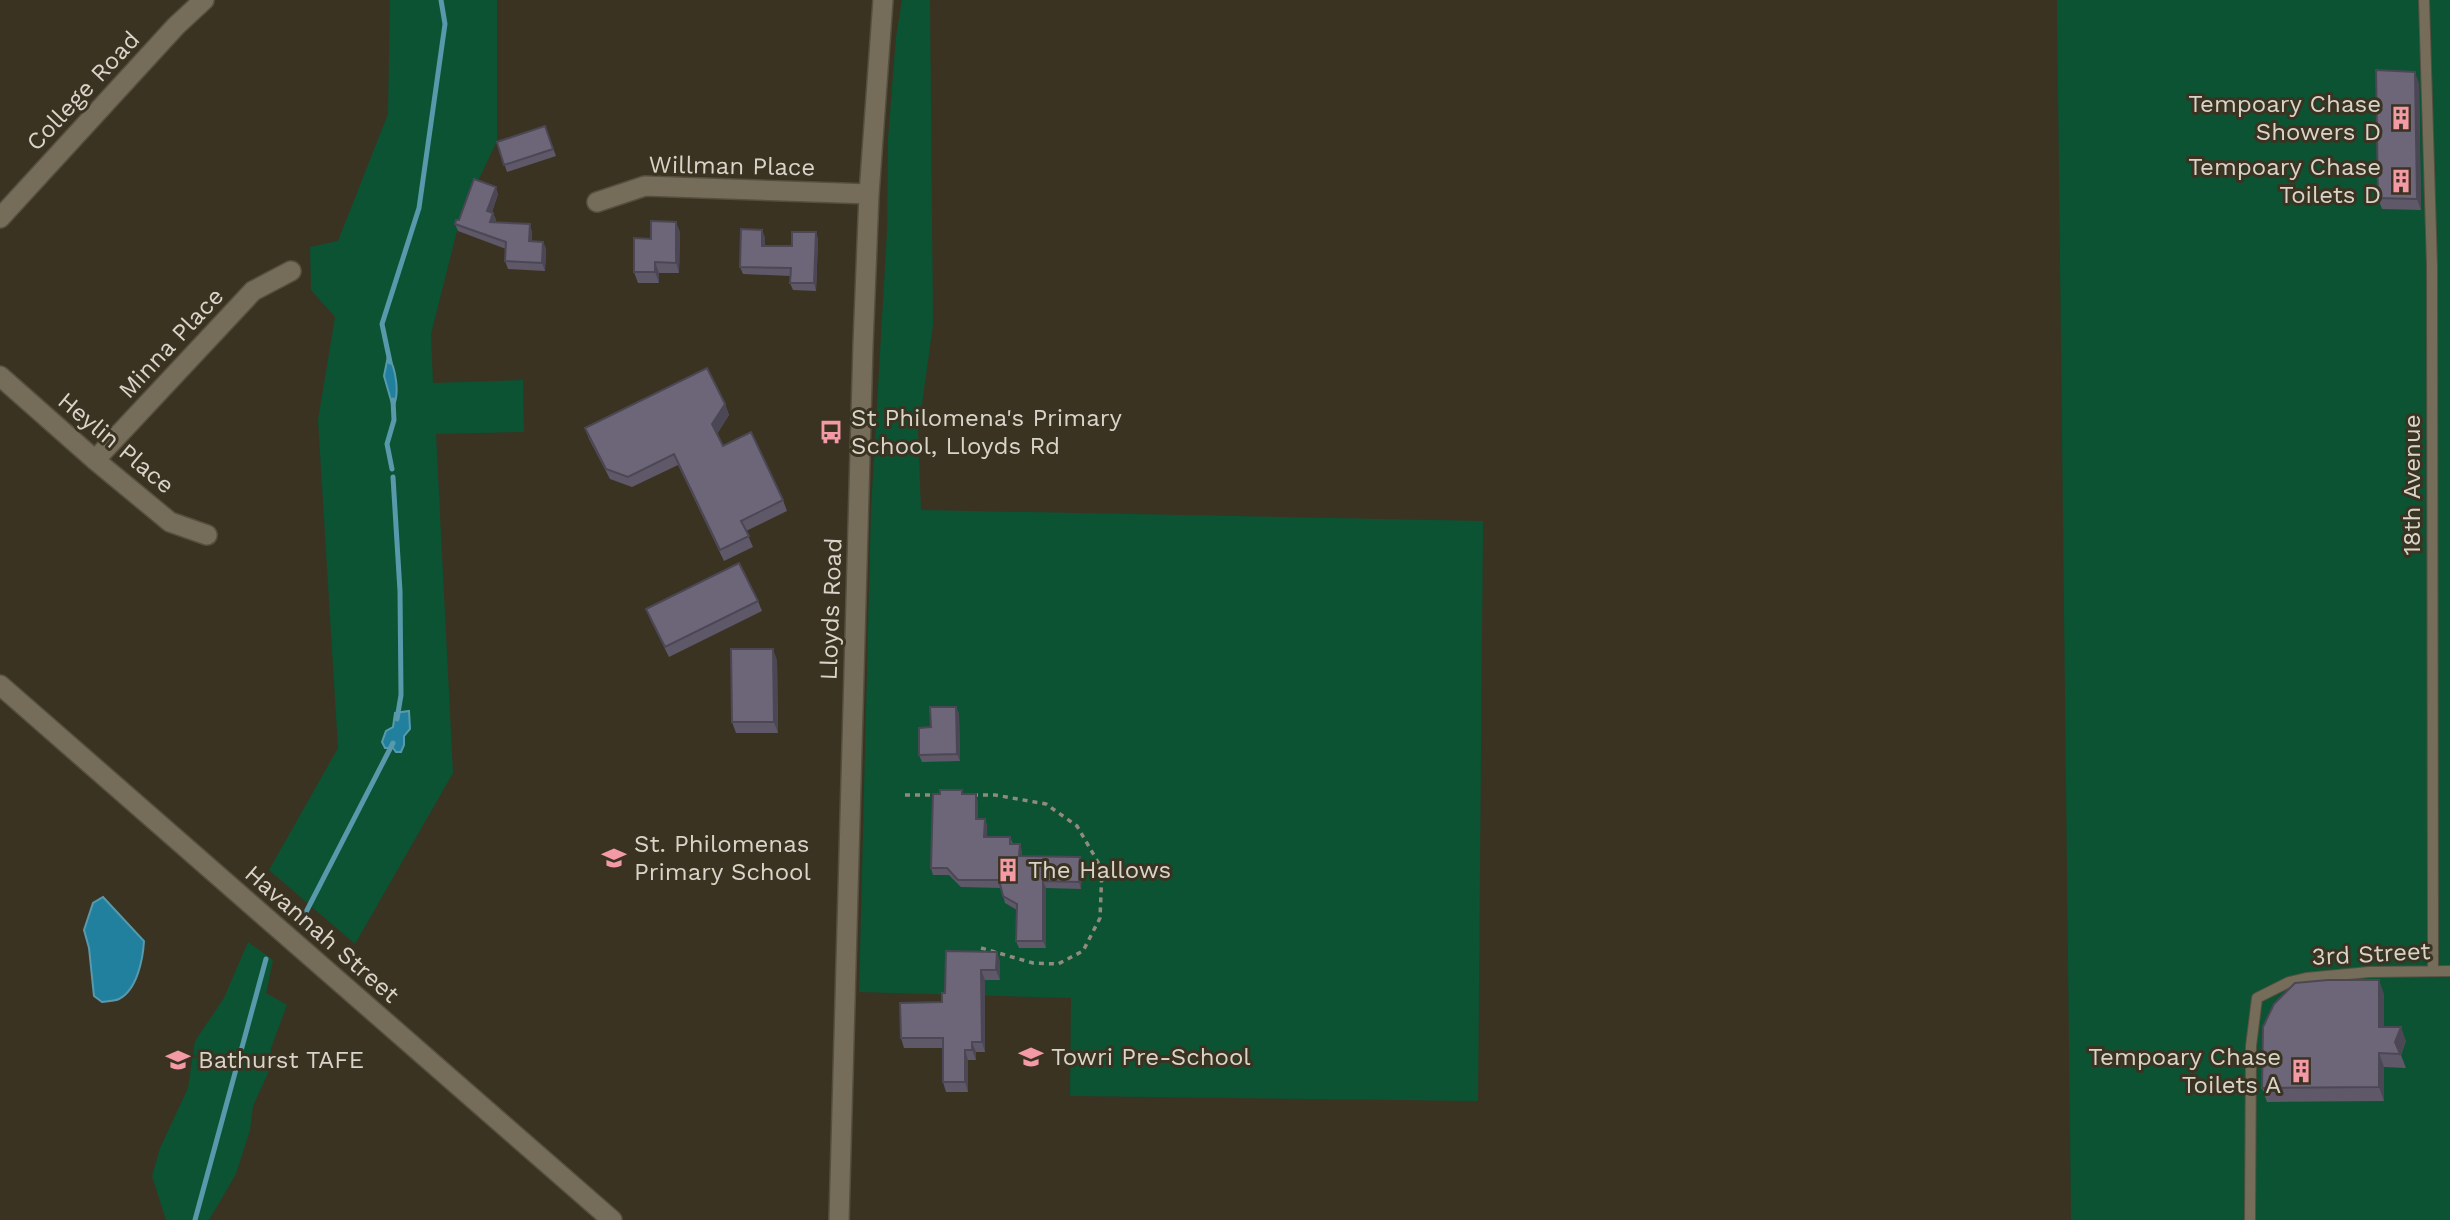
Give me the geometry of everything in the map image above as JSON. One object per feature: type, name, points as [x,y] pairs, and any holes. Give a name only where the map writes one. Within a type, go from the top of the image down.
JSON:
[{"type":"street","name":"College Road","points":[[0,218],[176,26],[204,0]]},
{"type":"street","name":"Lloyds Road","points":[[839,1220],[847,873],[869,194],[883,0]]},
{"type":"street","name":"Willman Place","points":[[597,202],[645,186],[869,194]]},
{"type":"street","name":"Minna Place","points":[[95,460],[253,291],[291,271]]},
{"type":"street","name":"Heylin Place","points":[[0,376],[170,522],[207,535]]},
{"type":"street","name":"Havannah Street","points":[[0,685],[612,1220]]},
{"type":"lane","name":"18th Avenue","points":[[2424,0],[2432,266],[2433,971]]},
{"type":"lane","name":"3rd Street","points":[[2250,1220],[2251,1046],[2257,998],[2289,982],[2306,978],[2370,972],[2450,971]]},
{"type":"path","points":[[969,795],[995,794],[1046,804],[1077,826],[1102,869],[1100,918],[1083,951],[1058,964],[1033,963],[981,948]]},
{"type":"path","points":[[905,795],[943,795]]},
{"type":"green space","points":[[390,0],[497,0],[497,141],[460,219],[431,334],[433,383],[523,380],[524,432],[436,434],[453,773],[355,944],[269,870],[338,748],[318,420],[335,317],[311,290],[310,247],[338,241],[388,114]]},
{"type":"green space","points":[[902,0],[930,0],[933,325],[918,433],[921,510],[1483,521],[1478,1101],[1070,1096],[1071,998],[859,992],[871,509],[887,232],[888,139],[896,37]]},
{"type":"green space","points":[[2057,0],[2450,0],[2450,1220],[2071,1220]]},
{"type":"green space","points":[[248,942],[273,960],[266,993],[287,1005],[271,1048],[269,1071],[253,1106],[250,1130],[236,1174],[209,1220],[166,1220],[152,1176],[160,1148],[188,1088],[195,1041],[224,998]]},
{"type":"water","points":[[388,356],[396,381],[393,407],[384,376]]},
{"type":"water","points":[[409,711],[410,729],[404,736],[401,752],[385,748],[382,742],[386,731],[393,727],[395,713]]},
{"type":"water","points":[[103,897],[144,941],[140,965],[130,989],[119,999],[102,1002],[94,996],[89,948],[84,930],[93,903]]},
{"type":"building","points":[[2376,70],[2415,72],[2417,199],[2378,198]]},
{"type":"building","points":[[545,126],[553,149],[504,165],[497,142]]},
{"type":"building","points":[[474,179],[496,187],[487,211],[493,213],[490,222],[530,224],[529,241],[543,242],[542,263],[505,261],[506,242],[455,224],[456,220],[459,220]]},
{"type":"building","points":[[651,221],[676,222],[676,263],[655,262],[655,272],[634,272],[634,238],[651,239]]},
{"type":"building","points":[[741,229],[762,230],[762,246],[792,246],[792,232],[816,232],[814,283],[790,283],[791,268],[740,267]]},
{"type":"building","points":[[707,368],[725,404],[712,424],[723,446],[751,432],[783,500],[741,521],[749,536],[720,550],[674,454],[628,477],[606,469],[585,428]]},
{"type":"building","points":[[739,563],[758,601],[665,647],[646,609]]},
{"type":"building","points":[[731,649],[773,649],[774,722],[732,722]]},
{"type":"building","points":[[930,707],[956,707],[957,754],[919,755],[919,728],[931,727]]},
{"type":"building","name":"The Hallows","points":[[940,790],[962,790],[962,794],[976,794],[976,819],[985,819],[984,837],[1010,837],[1010,844],[1020,844],[1019,856],[1080,857],[1079,882],[1043,881],[1043,941],[1016,941],[1017,904],[1003,896],[999,880],[958,880],[947,868],[931,868],[933,794],[940,794]]},
{"type":"building","points":[[946,951],[997,952],[996,970],[981,970],[982,1042],[972,1042],[972,1050],[965,1050],[965,1082],[943,1082],[943,1038],[901,1038],[900,1003],[942,1002],[942,993],[945,993]]},
{"type":"building","points":[[2379,980],[2379,1027],[2401,1027],[2395,1042],[2400,1054],[2379,1053],[2379,1087],[2262,1088],[2263,1027],[2274,1004],[2295,983]]},
{"type":"waterway","points":[[390,362],[382,324],[419,208],[445,24],[441,0]]},
{"type":"waterway","points":[[392,469],[387,444],[394,420],[393,400]]},
{"type":"waterway","points":[[393,477],[400,591],[401,695],[397,719]]},
{"type":"waterway","points":[[305,914],[393,743]]},
{"type":"waterway","points":[[195,1220],[266,959]]},
{"type":"place","name":"Tempoary Chase Showers D","points":[[2401,118]]},
{"type":"place","name":"Tempoary Chase Toilets D","points":[[2401,181]]},
{"type":"place","name":"St Philomena's Primary School, Lloyds Rd","points":[[831,432]]},
{"type":"place","name":"St. Philomenas Primary School","points":[[614,858]]},
{"type":"place","name":"The Hallows","points":[[1008,870]]},
{"type":"place","name":"Towri Pre-School","points":[[1031,1057]]},
{"type":"place","name":"Bathurst TAFE","points":[[178,1060]]},
{"type":"place","name":"Tempoary Chase Toilets A","points":[[2301,1071]]}]
